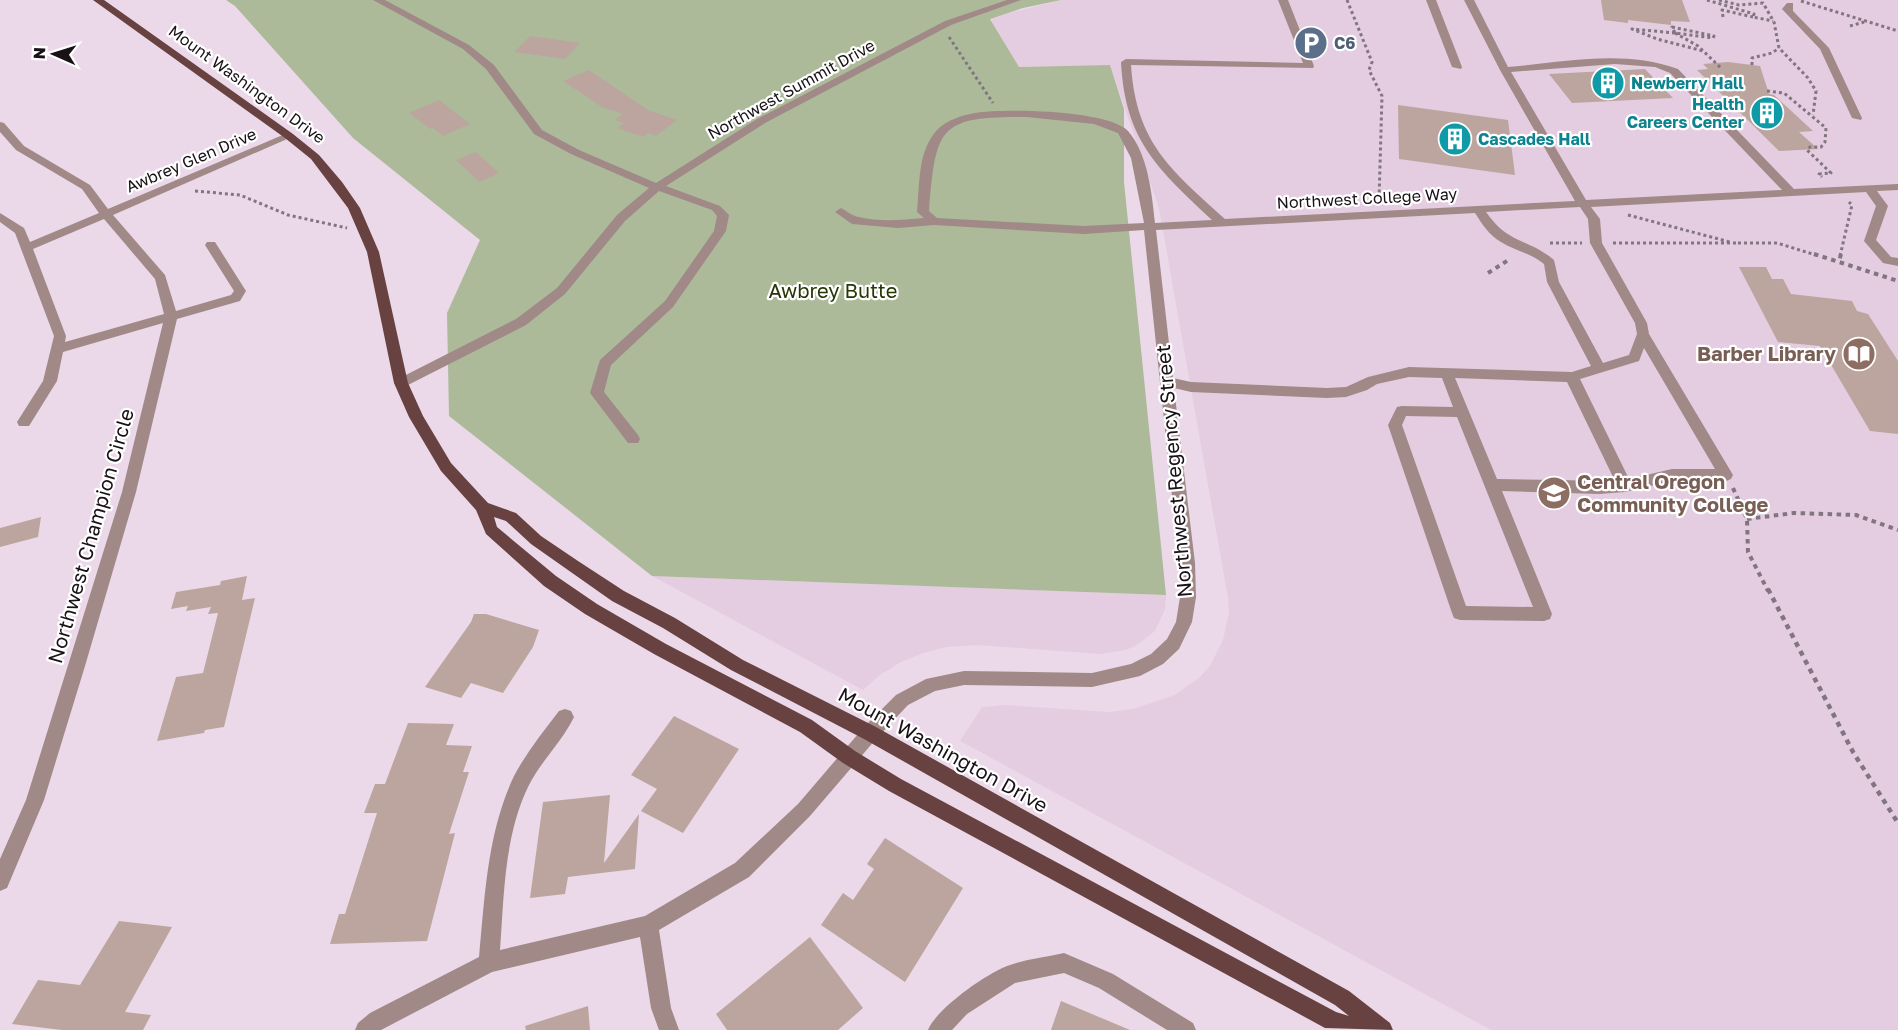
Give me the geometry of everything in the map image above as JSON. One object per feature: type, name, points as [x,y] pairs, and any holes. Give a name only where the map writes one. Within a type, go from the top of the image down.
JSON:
[{"type":"main road","name":"Mount Washington Drive","points":[[98,0],[289,136],[315,158],[338,184],[365,232],[373,252],[401,383],[416,417],[446,467],[483,507],[491,530],[550,581],[591,609],[660,649],[806,726],[849,757],[905,790],[1332,1021],[1359,1030]]},
{"type":"main road","name":"Mount Washington Drive","points":[[483,507],[511,517],[536,540],[618,596],[669,623],[737,665],[870,733],[1342,998],[1383,1030]]},
{"type":"street","points":[[378,0],[474,53],[490,67],[538,132],[575,152],[657,187],[701,201],[716,208],[723,215],[720,231],[669,304],[605,363],[597,393],[633,439]]},
{"type":"street","name":"Northwest Summit Drive","points":[[401,383],[521,322],[561,291],[621,218],[657,187],[761,121],[941,27],[971,14],[1016,0]]},
{"type":"street","points":[[1221,222],[1149,147],[1132,105],[1126,62],[1310,66],[1283,0]]},
{"type":"street","points":[[1431,0],[1457,67]]},
{"type":"street","points":[[1469,0],[1505,70],[1582,203],[1594,219],[1596,243],[1641,323],[1643,334],[1726,474],[1672,475],[1625,486],[1599,488],[1492,485]]},
{"type":"street","points":[[1794,2],[1786,9],[1824,48],[1857,118]]},
{"type":"street","points":[[1505,70],[1627,61],[1663,65],[1674,71],[1791,192]]},
{"type":"street","name":"Northwest Regency Street","points":[[366,1030],[377,1020],[489,963],[648,925],[742,870],[804,810],[870,733],[902,700],[932,684],[964,678],[1092,680],[1134,671],[1157,659],[1173,644],[1184,622],[1188,597],[1187,563],[1150,227],[1137,160],[1128,138],[1113,124],[1083,118],[1001,114],[975,116],[955,123],[941,132],[929,152],[924,212],[934,221]]},
{"type":"street","name":"Northwest Champion Circle","points":[[0,125],[20,148],[86,187],[161,278],[171,315],[129,492],[77,666],[35,800],[0,881]]},
{"type":"street","name":"Awbrey Glen Drive","points":[[28,247],[289,136]]},
{"type":"street","name":"Northwest College Way","points":[[841,212],[852,220],[866,222],[898,224],[934,221],[1084,230],[1898,187]]},
{"type":"street","points":[[1869,188],[1882,207],[1870,241],[1887,260],[1898,262]]},
{"type":"street","points":[[1478,209],[1499,235],[1510,242],[1533,249],[1550,263],[1553,282],[1599,369]]},
{"type":"street","points":[[0,217],[20,231],[60,336],[50,381],[24,422]]},
{"type":"street","points":[[57,349],[236,298],[240,291],[211,245]]},
{"type":"street","points":[[1167,381],[1191,387],[1327,393],[1346,392],[1362,387],[1373,380],[1398,373],[1446,372],[1572,377],[1634,358],[1643,334]]},
{"type":"street","points":[[1446,372],[1544,614],[1460,613],[1395,425],[1402,411],[1462,412]]},
{"type":"street","points":[[1572,377],[1625,486]]},
{"type":"street","points":[[489,963],[497,876],[507,821],[520,783],[540,750],[565,717]]},
{"type":"street","points":[[648,925],[661,1008],[669,1030]]},
{"type":"street","points":[[938,1030],[960,1007],[1011,974],[1064,963],[1106,981],[1186,1030]]},
{"type":"path","points":[[1347,0],[1372,62],[1370,70],[1382,96],[1379,203],[1384,214]]},
{"type":"path","points":[[1707,0],[1754,14],[1753,17]]},
{"type":"path","points":[[1719,0],[1739,5],[1763,3],[1774,22],[1779,48],[1816,91],[1813,115]]},
{"type":"path","points":[[1794,2],[1845,13],[1864,22],[1898,31]]},
{"type":"path","points":[[1723,17],[1722,10],[1774,22]]},
{"type":"path","points":[[1850,26],[1864,22]]},
{"type":"path","points":[[941,27],[1001,114]]},
{"type":"path","points":[[1703,51],[1657,39],[1632,28],[1674,32],[1713,38],[1714,36],[1672,27],[1674,32],[1703,51],[1722,69]]},
{"type":"path","points":[[1752,65],[1752,58],[1779,48]]},
{"type":"path","points":[[1767,91],[1784,93],[1826,128],[1821,147],[1810,147],[1807,150],[1831,173],[1819,174],[1837,190]]},
{"type":"path","points":[[158,190],[240,195],[288,216],[365,232]]},
{"type":"path","points":[[1616,202],[1631,218],[1740,243]]},
{"type":"path","points":[[1596,243],[1777,243],[1839,262]]},
{"type":"path","points":[[1726,474],[1748,519],[1748,552],[1853,752],[1898,823]]},
{"type":"path","points":[[1748,519],[1794,513],[1856,515],[1898,530]]},
{"type":"shaded area","name":"Central Oregon Community College","points":[[1061,0],[1898,0],[1898,1030],[1491,1030],[960,741],[982,707],[1006,705],[1109,712],[1133,709],[1175,695],[1200,677],[1210,666],[1223,640],[1229,613],[1159,208],[1110,65],[1019,67],[990,18]]},
{"type":"shaded area","points":[[652,576],[1166,595],[1165,609],[1155,631],[1137,645],[1126,650],[1100,654],[979,645],[947,647],[901,662],[880,675],[863,690]]},
{"type":"green space","name":"Awbrey Butte","points":[[226,0],[1061,0],[1023,8],[990,19],[1019,67],[1110,65],[1124,109],[1124,182],[1166,595],[652,576],[449,416],[447,313],[480,240],[353,138],[235,6]]},
{"type":"building","points":[[1601,0],[1682,0],[1690,22],[1671,21],[1671,25],[1604,20]]},
{"type":"building","points":[[530,36],[580,43],[565,59],[514,52]]},
{"type":"building","name":"Health Careers Center","points":[[1728,62],[1760,66],[1769,94],[1774,95],[1813,131],[1799,132],[1818,149],[1779,151],[1697,70],[1708,69],[1703,64]]},
{"type":"building","name":"Newberry Hall","points":[[1645,69],[1673,98],[1572,103],[1549,74]]},
{"type":"building","points":[[589,70],[648,110],[677,120],[656,136],[648,133],[643,137],[618,128],[624,123],[614,120],[623,114],[602,107],[563,81]]},
{"type":"building","points":[[439,100],[470,124],[443,136],[409,113]]},
{"type":"building","name":"Cascades Hall","points":[[1398,105],[1508,120],[1515,175],[1399,159]]},
{"type":"building","points":[[476,152],[499,173],[479,182],[456,160]]},
{"type":"building","name":"Barber Library","points":[[1739,267],[1766,267],[1772,279],[1783,279],[1791,294],[1852,301],[1857,311],[1868,314],[1898,361],[1898,434],[1870,431],[1820,346],[1778,342]]},
{"type":"building","points":[[41,517],[38,537],[0,547],[0,528]]},
{"type":"building","points":[[247,576],[242,600],[255,598],[224,727],[157,741],[176,677],[203,673],[218,613],[208,614],[211,607],[186,611],[188,606],[171,609],[176,592],[220,585],[221,581]]},
{"type":"building","points":[[474,614],[486,614],[539,630],[533,647],[503,693],[471,683],[461,698],[425,687],[471,622]]},
{"type":"building","points":[[674,716],[739,749],[683,833],[641,811],[657,789],[631,775]]},
{"type":"building","points":[[408,723],[454,724],[446,745],[472,746],[463,772],[469,772],[449,834],[455,833],[427,941],[330,944],[339,914],[345,914],[377,813],[364,813],[375,784],[385,784]]},
{"type":"building","points":[[610,795],[604,863],[639,814],[635,869],[568,877],[565,894],[530,898],[543,802]]},
{"type":"building","points":[[885,838],[963,888],[905,982],[821,925],[843,893],[853,900],[874,869],[867,864]]},
{"type":"building","points":[[119,921],[172,927],[125,1012],[151,1015],[143,1030],[62,1030],[12,1024],[38,980],[80,985]]},
{"type":"building","points":[[810,937],[863,1008],[838,1030],[727,1030],[716,1014]]},
{"type":"building","points":[[1061,1001],[1130,1030],[1051,1030]]},
{"type":"building","points":[[588,1006],[590,1030],[526,1030],[525,1026]]},
{"type":"place","name":"C6","points":[[1311,43]]},
{"type":"place","name":"Newberry Hall","points":[[1608,83]]},
{"type":"place","name":"Health Careers Center","points":[[1767,113]]},
{"type":"place","name":"Cascades Hall","points":[[1455,139]]},
{"type":"place","name":"Barber Library","points":[[1859,354]]},
{"type":"place","name":"Central Oregon Community College","points":[[1554,493]]}]
